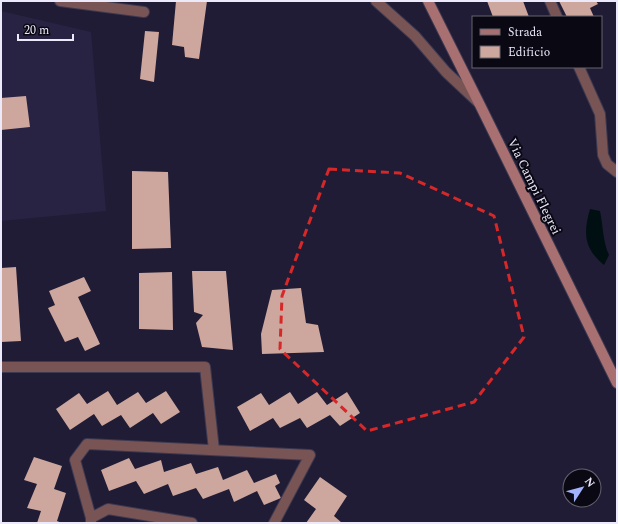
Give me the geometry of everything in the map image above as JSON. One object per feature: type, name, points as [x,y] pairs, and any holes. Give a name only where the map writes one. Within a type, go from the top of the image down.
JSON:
[{"type":"main road","name":"Via Campi Flegrei","points":[[428,1],[617,383]]},
{"type":"street","points":[[60,1],[144,12]]},
{"type":"street","points":[[376,1],[415,36],[446,72],[479,103]]},
{"type":"street","points":[[550,1],[557,16]]},
{"type":"street","points":[[579,68],[600,114],[603,155],[607,164],[617,172]]},
{"type":"street","points":[[1,367],[205,367],[214,450]]},
{"type":"street","points":[[192,523],[108,509],[91,521],[75,460],[87,444],[310,455],[274,523]]},
{"type":"highlighted area","points":[[329,169],[400,173],[494,216],[524,337],[474,402],[367,431],[280,349],[282,296]]},
{"type":"shaded area","points":[[1,11],[91,32],[106,211],[1,221]]},
{"type":"shaded area","points":[[590,209],[600,211],[604,239],[609,255],[604,265],[592,253],[587,240],[586,226]]},
{"type":"building","points":[[176,1],[207,1],[199,59],[185,57],[184,47],[172,45]]},
{"type":"building","points":[[487,1],[523,1],[529,16],[493,16]]},
{"type":"building","points":[[559,1],[596,1],[598,4],[590,8],[594,16],[566,16]]},
{"type":"building","points":[[145,31],[159,32],[154,82],[140,79]]},
{"type":"building","points":[[26,96],[30,127],[1,130],[1,98]]},
{"type":"building","points":[[132,171],[168,172],[171,248],[132,249]]},
{"type":"building","points":[[16,267],[21,341],[1,342],[1,268]]},
{"type":"building","points":[[192,271],[226,271],[233,350],[202,347],[196,323],[203,315],[194,312]]},
{"type":"building","points":[[172,272],[173,330],[139,329],[139,273]]},
{"type":"building","points":[[84,277],[91,291],[78,297],[100,344],[85,351],[78,337],[65,342],[48,308],[55,305],[49,291]]},
{"type":"building","points":[[301,288],[306,323],[318,325],[324,352],[262,354],[261,334],[272,290]]},
{"type":"building","points":[[108,391],[117,405],[138,392],[146,403],[166,391],[180,412],[161,424],[153,413],[130,428],[121,415],[102,426],[94,414],[70,430],[56,409],[79,393],[87,404]]},
{"type":"building","points":[[290,392],[298,404],[317,392],[327,405],[347,392],[360,413],[340,426],[330,415],[307,428],[300,418],[280,428],[273,418],[250,431],[237,407],[261,393],[269,405]]},
{"type":"building","points":[[34,457],[62,466],[54,489],[66,493],[57,521],[62,523],[37,523],[41,511],[27,508],[37,484],[24,480]]},
{"type":"building","points":[[129,458],[135,469],[161,460],[164,472],[191,463],[196,474],[218,467],[223,480],[247,470],[254,483],[276,474],[280,483],[275,486],[281,498],[264,505],[257,491],[234,502],[229,489],[203,499],[196,488],[173,496],[168,484],[144,494],[136,481],[109,491],[101,470]]},
{"type":"building","points":[[320,477],[347,496],[334,516],[342,523],[306,523],[316,509],[304,500]]}]
